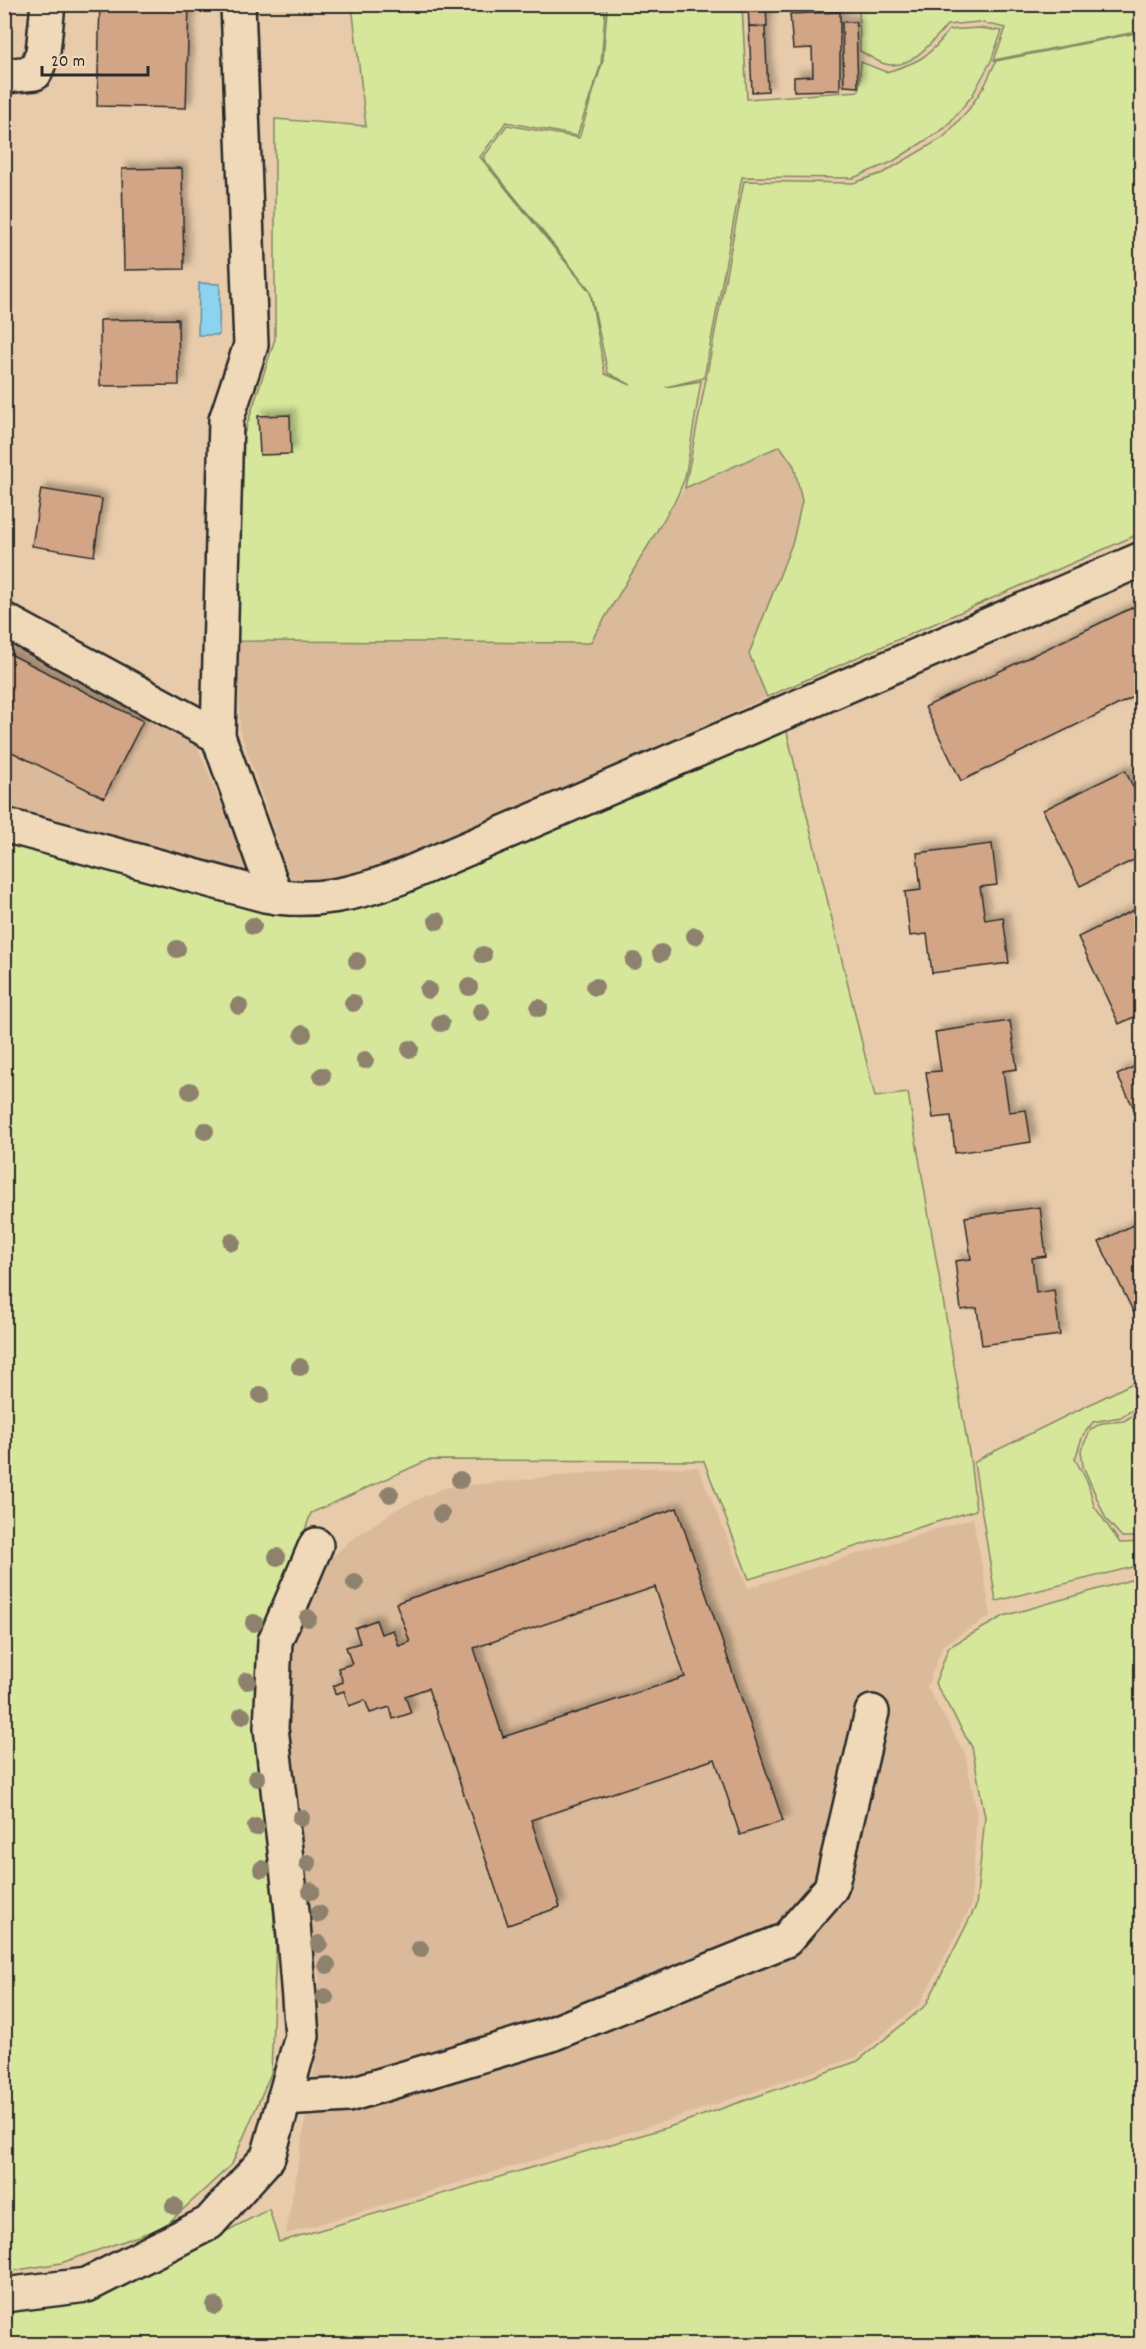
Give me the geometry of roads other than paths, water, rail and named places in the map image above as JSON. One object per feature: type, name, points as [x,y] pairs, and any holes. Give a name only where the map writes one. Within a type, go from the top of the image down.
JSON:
[{"type":"lane","points":[[4,76],[35,73],[43,52],[48,4]]},
{"type":"lane","points":[[238,4],[251,345],[226,420],[218,736],[276,897]]},
{"type":"lane","points":[[4,825],[276,897],[311,899],[346,894],[401,877],[1142,558]]},
{"type":"lane","points":[[4,620],[218,736]]},
{"type":"lane","points":[[4,2295],[87,2285],[209,2223],[268,2157],[302,2036],[292,1911],[271,1728],[275,1641],[316,1545]]},
{"type":"lane","points":[[284,2099],[348,2096],[549,2035],[786,1940],[831,1888],[872,1712]]},
{"type":"water","points":[[199,283],[220,284],[219,335],[198,335]]}]
